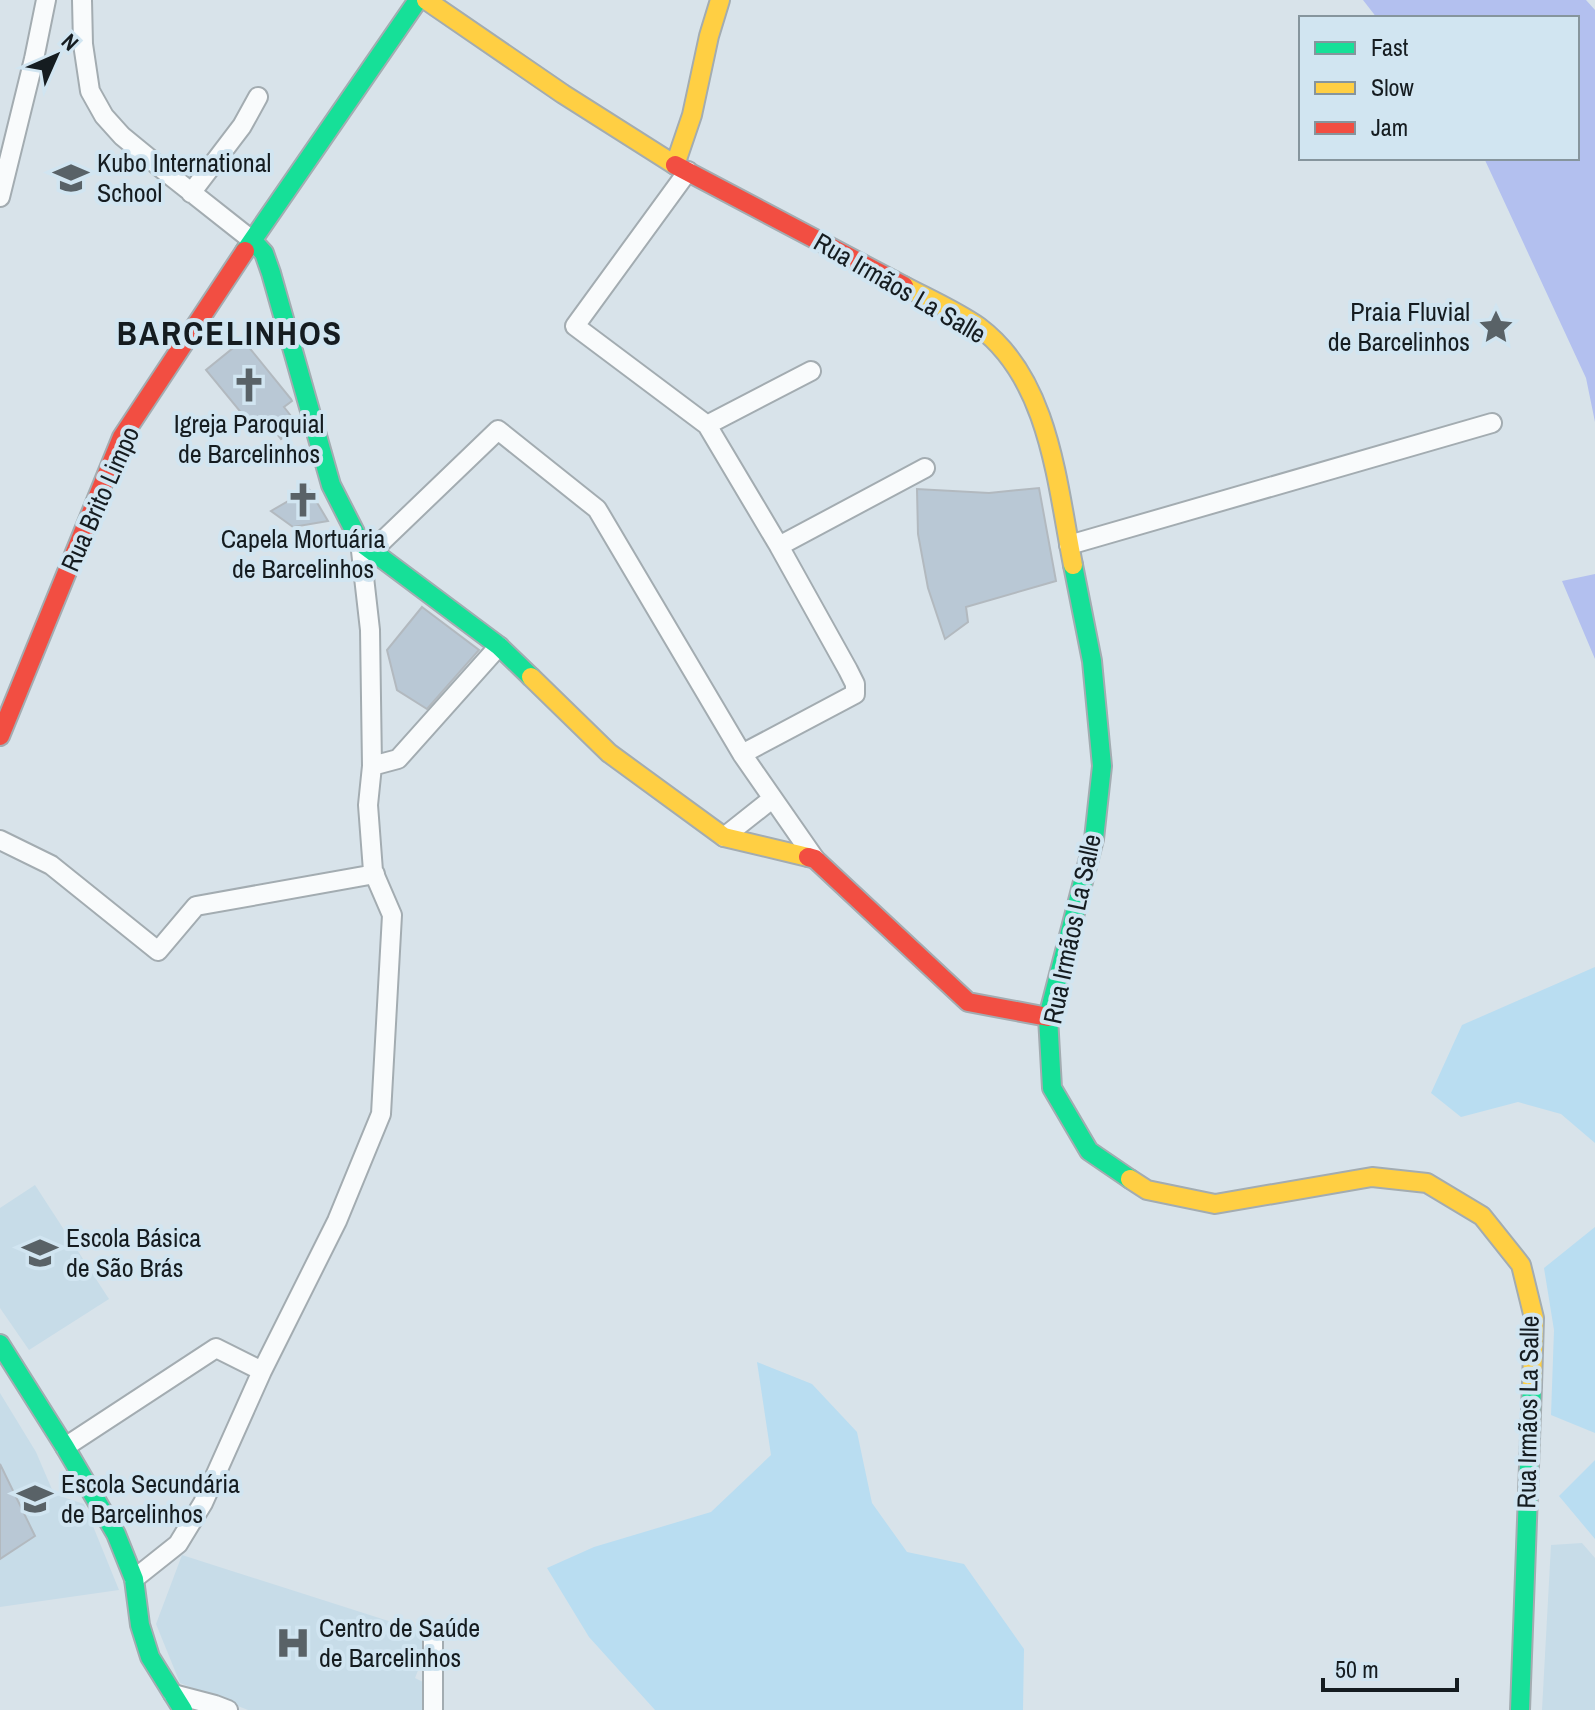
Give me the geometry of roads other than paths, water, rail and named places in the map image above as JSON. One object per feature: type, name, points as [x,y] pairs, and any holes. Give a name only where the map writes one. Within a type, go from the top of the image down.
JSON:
[{"type":"main road","name":"Rua Brito Limpo","points":[[0,736],[122,437],[418,0]]},
{"type":"main road","name":"Rua Irmãos La Salle","points":[[426,0],[563,94],[682,168],[952,311],[980,328],[1010,357],[1033,395],[1047,435],[1092,661],[1102,766],[1094,839],[1048,1017],[1052,1088],[1089,1151],[1147,1190],[1215,1204],[1372,1177],[1427,1183],[1482,1216],[1521,1265],[1534,1318],[1520,1710]]},
{"type":"main road","points":[[682,168],[709,36],[720,0]]},
{"type":"main road","points":[[253,241],[264,253],[271,273],[331,485],[366,546],[499,646],[609,753],[724,837],[815,859],[968,1002],[1048,1017]]},
{"type":"main road","points":[[0,1344],[116,1534],[134,1579],[143,1640],[178,1702]]},
{"type":"street","points":[[0,197],[46,0]]},
{"type":"street","points":[[82,0],[83,44],[90,91],[104,116],[122,136],[253,241]]},
{"type":"street","points":[[191,193],[242,126],[258,97]]},
{"type":"street","points":[[682,168],[575,326],[707,425],[779,546],[855,684],[855,694],[742,754]]},
{"type":"street","points":[[707,425],[811,371]]},
{"type":"street","points":[[1069,545],[1492,423]]},
{"type":"street","points":[[134,1579],[178,1544],[203,1503],[262,1371],[337,1221],[381,1114],[392,915],[375,874],[368,805],[372,766],[366,546],[498,430],[597,509],[742,754],[815,859]]},
{"type":"street","points":[[779,546],[925,468]]},
{"type":"street","points":[[372,766],[398,759],[499,646]]},
{"type":"street","points":[[724,837],[772,799]]},
{"type":"street","points":[[0,840],[51,865],[158,951],[196,906],[375,874]]},
{"type":"street","points":[[65,1447],[216,1348],[262,1371]]},
{"type":"street","points":[[433,1640],[433,1710]]},
{"type":"street","points":[[178,1702],[215,1705],[228,1710]]},
{"type":"place","name":"Kubo International School","points":[[71,178]]},
{"type":"place","name":"Praia Fluvial de Barcelinhos","points":[[1496,327]]},
{"type":"place","name":"Igreja Paroquial de Barcelinhos","points":[[249,385]]},
{"type":"place","name":"Capela Mortuária de Barcelinhos","points":[[303,500]]},
{"type":"place","name":"Escola Básica de São Brás","points":[[40,1253]]},
{"type":"place","name":"Escola Secundária de Barcelinhos","points":[[35,1499]]},
{"type":"place","name":"Centro de Saúde de Barcelinhos","points":[[293,1643]]},
{"type":"district","name":"BARCELINHOS","points":[[230,333]]}]
